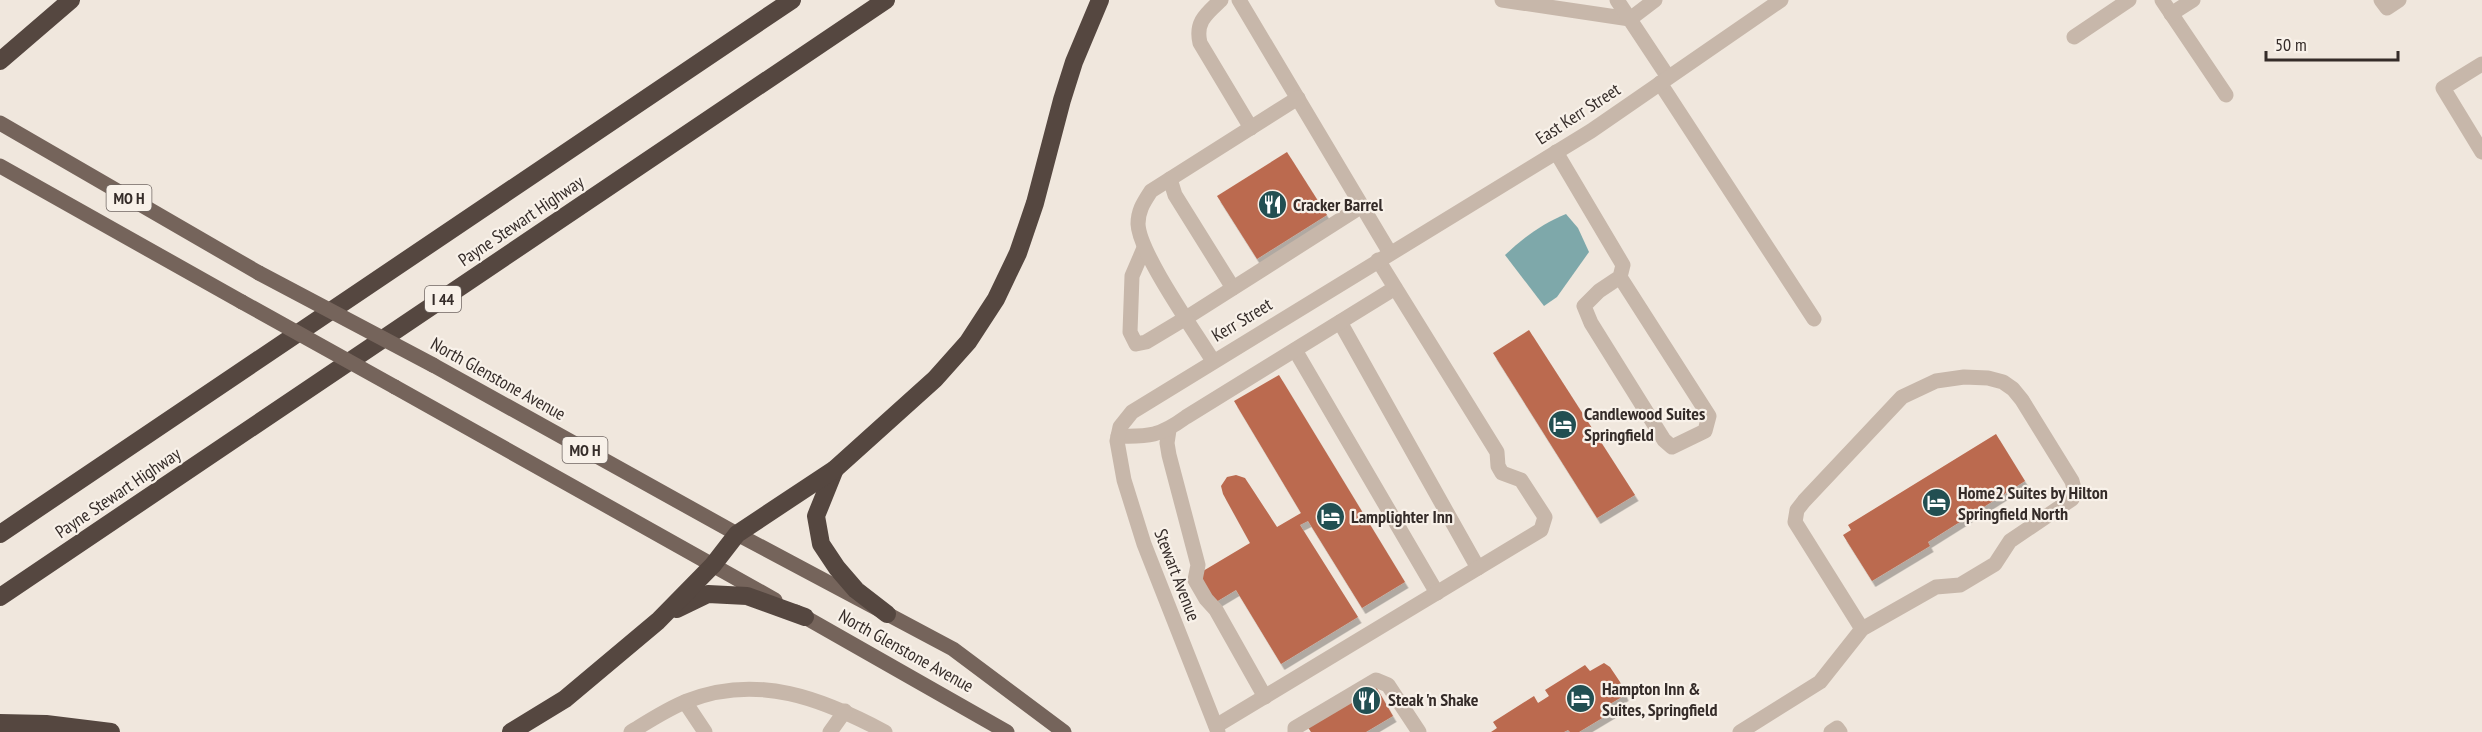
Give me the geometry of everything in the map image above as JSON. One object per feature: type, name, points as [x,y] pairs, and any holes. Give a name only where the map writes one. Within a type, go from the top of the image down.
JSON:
[{"type":"highway","points":[[0,61],[71,0]]},
{"type":"highway","name":"Payne Stewart Highway","points":[[0,534],[792,0]]},
{"type":"highway","name":"Payne Stewart Highway","points":[[0,597],[886,0]]},
{"type":"highway","points":[[511,732],[565,699],[658,621],[714,565],[737,534],[835,469],[935,379],[968,342],[1008,277],[1027,228],[1074,62],[1100,0]]},
{"type":"highway","points":[[835,469],[816,516],[821,544],[856,590],[887,614]]},
{"type":"highway","points":[[658,621],[679,607],[708,594],[747,596],[805,617]]},
{"type":"highway","points":[[0,723],[46,724],[111,732]]},
{"type":"main road","name":"North Glenstone Avenue","points":[[0,123],[259,273],[434,365],[737,534],[953,649],[1064,732]]},
{"type":"main road","name":"North Glenstone Avenue","points":[[0,166],[714,565],[1007,732]]},
{"type":"street","points":[[1221,0],[1202,18],[1198,32],[1200,43],[1251,128]]},
{"type":"street","points":[[1217,729],[1265,697],[1541,530],[1545,517],[1521,480],[1502,473],[1498,466],[1497,452],[1395,288],[1362,206],[1239,0]]},
{"type":"street","points":[[1502,0],[1630,19],[1655,0]]},
{"type":"street","points":[[1617,0],[1664,80],[1814,318]]},
{"type":"street","name":"East Kerr Street","points":[[1384,256],[1556,152],[1664,80],[1762,5],[1781,0]]},
{"type":"street","points":[[2074,38],[2129,0]]},
{"type":"street","points":[[2162,0],[2226,95]]},
{"type":"street","points":[[2171,14],[2193,0]]},
{"type":"street","points":[[2381,0],[2387,8],[2399,0]]},
{"type":"street","points":[[2482,64],[2442,88],[2482,152]]},
{"type":"street","points":[[1213,361],[1144,248],[1138,225],[1140,207],[1151,191],[1298,98]]},
{"type":"street","points":[[1556,152],[1623,266],[1620,277],[1599,291],[1584,306],[1591,323],[1664,440],[1672,447],[1705,431],[1709,416],[1620,277]]},
{"type":"street","points":[[1170,179],[1175,195],[1233,288]]},
{"type":"street","points":[[1144,248],[1131,276],[1130,332],[1136,344],[1146,342],[1186,318],[1362,206]]},
{"type":"street","name":"Kerr Street","points":[[1119,432],[1132,412],[1384,256]]},
{"type":"street","points":[[1119,432],[1144,437],[1169,429],[1395,288]]},
{"type":"street","points":[[1340,322],[1478,568]]},
{"type":"street","points":[[1295,350],[1437,593]]},
{"type":"street","points":[[1740,732],[1820,682],[1862,629],[1936,587],[1960,585],[1995,564],[2010,541],[2072,499],[2075,492],[2072,481],[2022,400],[2003,382],[1988,378],[1935,381],[1902,397],[1797,510],[1795,522],[1862,629]]},
{"type":"street","points":[[1169,429],[1169,455],[1198,565],[1195,580],[1206,599],[1216,610],[1265,697]]},
{"type":"street","name":"Stewart Avenue","points":[[1119,432],[1117,448],[1132,512],[1217,729]]},
{"type":"street","points":[[1295,732],[1295,728],[1376,680],[1388,685],[1419,732]]},
{"type":"street","points":[[631,732],[685,702],[728,691],[766,690],[806,697],[845,711],[885,732]]},
{"type":"street","points":[[685,702],[705,732]]},
{"type":"street","points":[[830,732],[845,711]]},
{"type":"street","points":[[1831,732],[1837,728],[1840,732]]},
{"type":"water","points":[[1566,214],[1578,228],[1589,252],[1557,297],[1544,306],[1505,255],[1519,242],[1549,222]]},
{"type":"building","name":"Cracker Barrel","points":[[1287,152],[1327,215],[1257,259],[1217,196]]},
{"type":"building","name":"Candlewood Suites Springfield","points":[[1529,330],[1635,495],[1597,518],[1493,353]]},
{"type":"building","name":"Lamplighter Inn","points":[[1279,375],[1405,582],[1362,608],[1308,521],[1300,525],[1358,617],[1281,664],[1236,590],[1216,602],[1198,574],[1250,543],[1223,494],[1221,486],[1227,477],[1236,475],[1245,478],[1277,527],[1301,513],[1234,401]]},
{"type":"building","name":"Home2 Suites by Hilton Springfield North","points":[[1996,434],[2025,481],[1928,542],[1930,546],[1872,581],[1843,535],[1851,530],[1848,525]]},
{"type":"building","name":"Hampton Inn & Suites, Springfield","points":[[1604,663],[1610,667],[1620,682],[1625,695],[1610,704],[1614,711],[1579,732],[1568,730],[1564,732],[1491,732],[1497,728],[1493,722],[1534,696],[1538,703],[1549,696],[1545,690],[1585,665],[1590,671]]},
{"type":"building","name":"Steak 'n Shake","points":[[1375,685],[1393,716],[1366,732],[1311,732],[1307,726]]},
{"type":"place","name":"Cracker Barrel","points":[[1272,205]]},
{"type":"place","name":"Candlewood Suites Springfield","points":[[1563,424]]},
{"type":"place","name":"Home2 Suites by Hilton Springfield North","points":[[1937,503]]},
{"type":"place","name":"Lamplighter Inn","points":[[1330,517]]},
{"type":"place","name":"Hampton Inn & Suites, Springfield","points":[[1581,699]]},
{"type":"place","name":"Steak 'n Shake","points":[[1367,700]]}]
